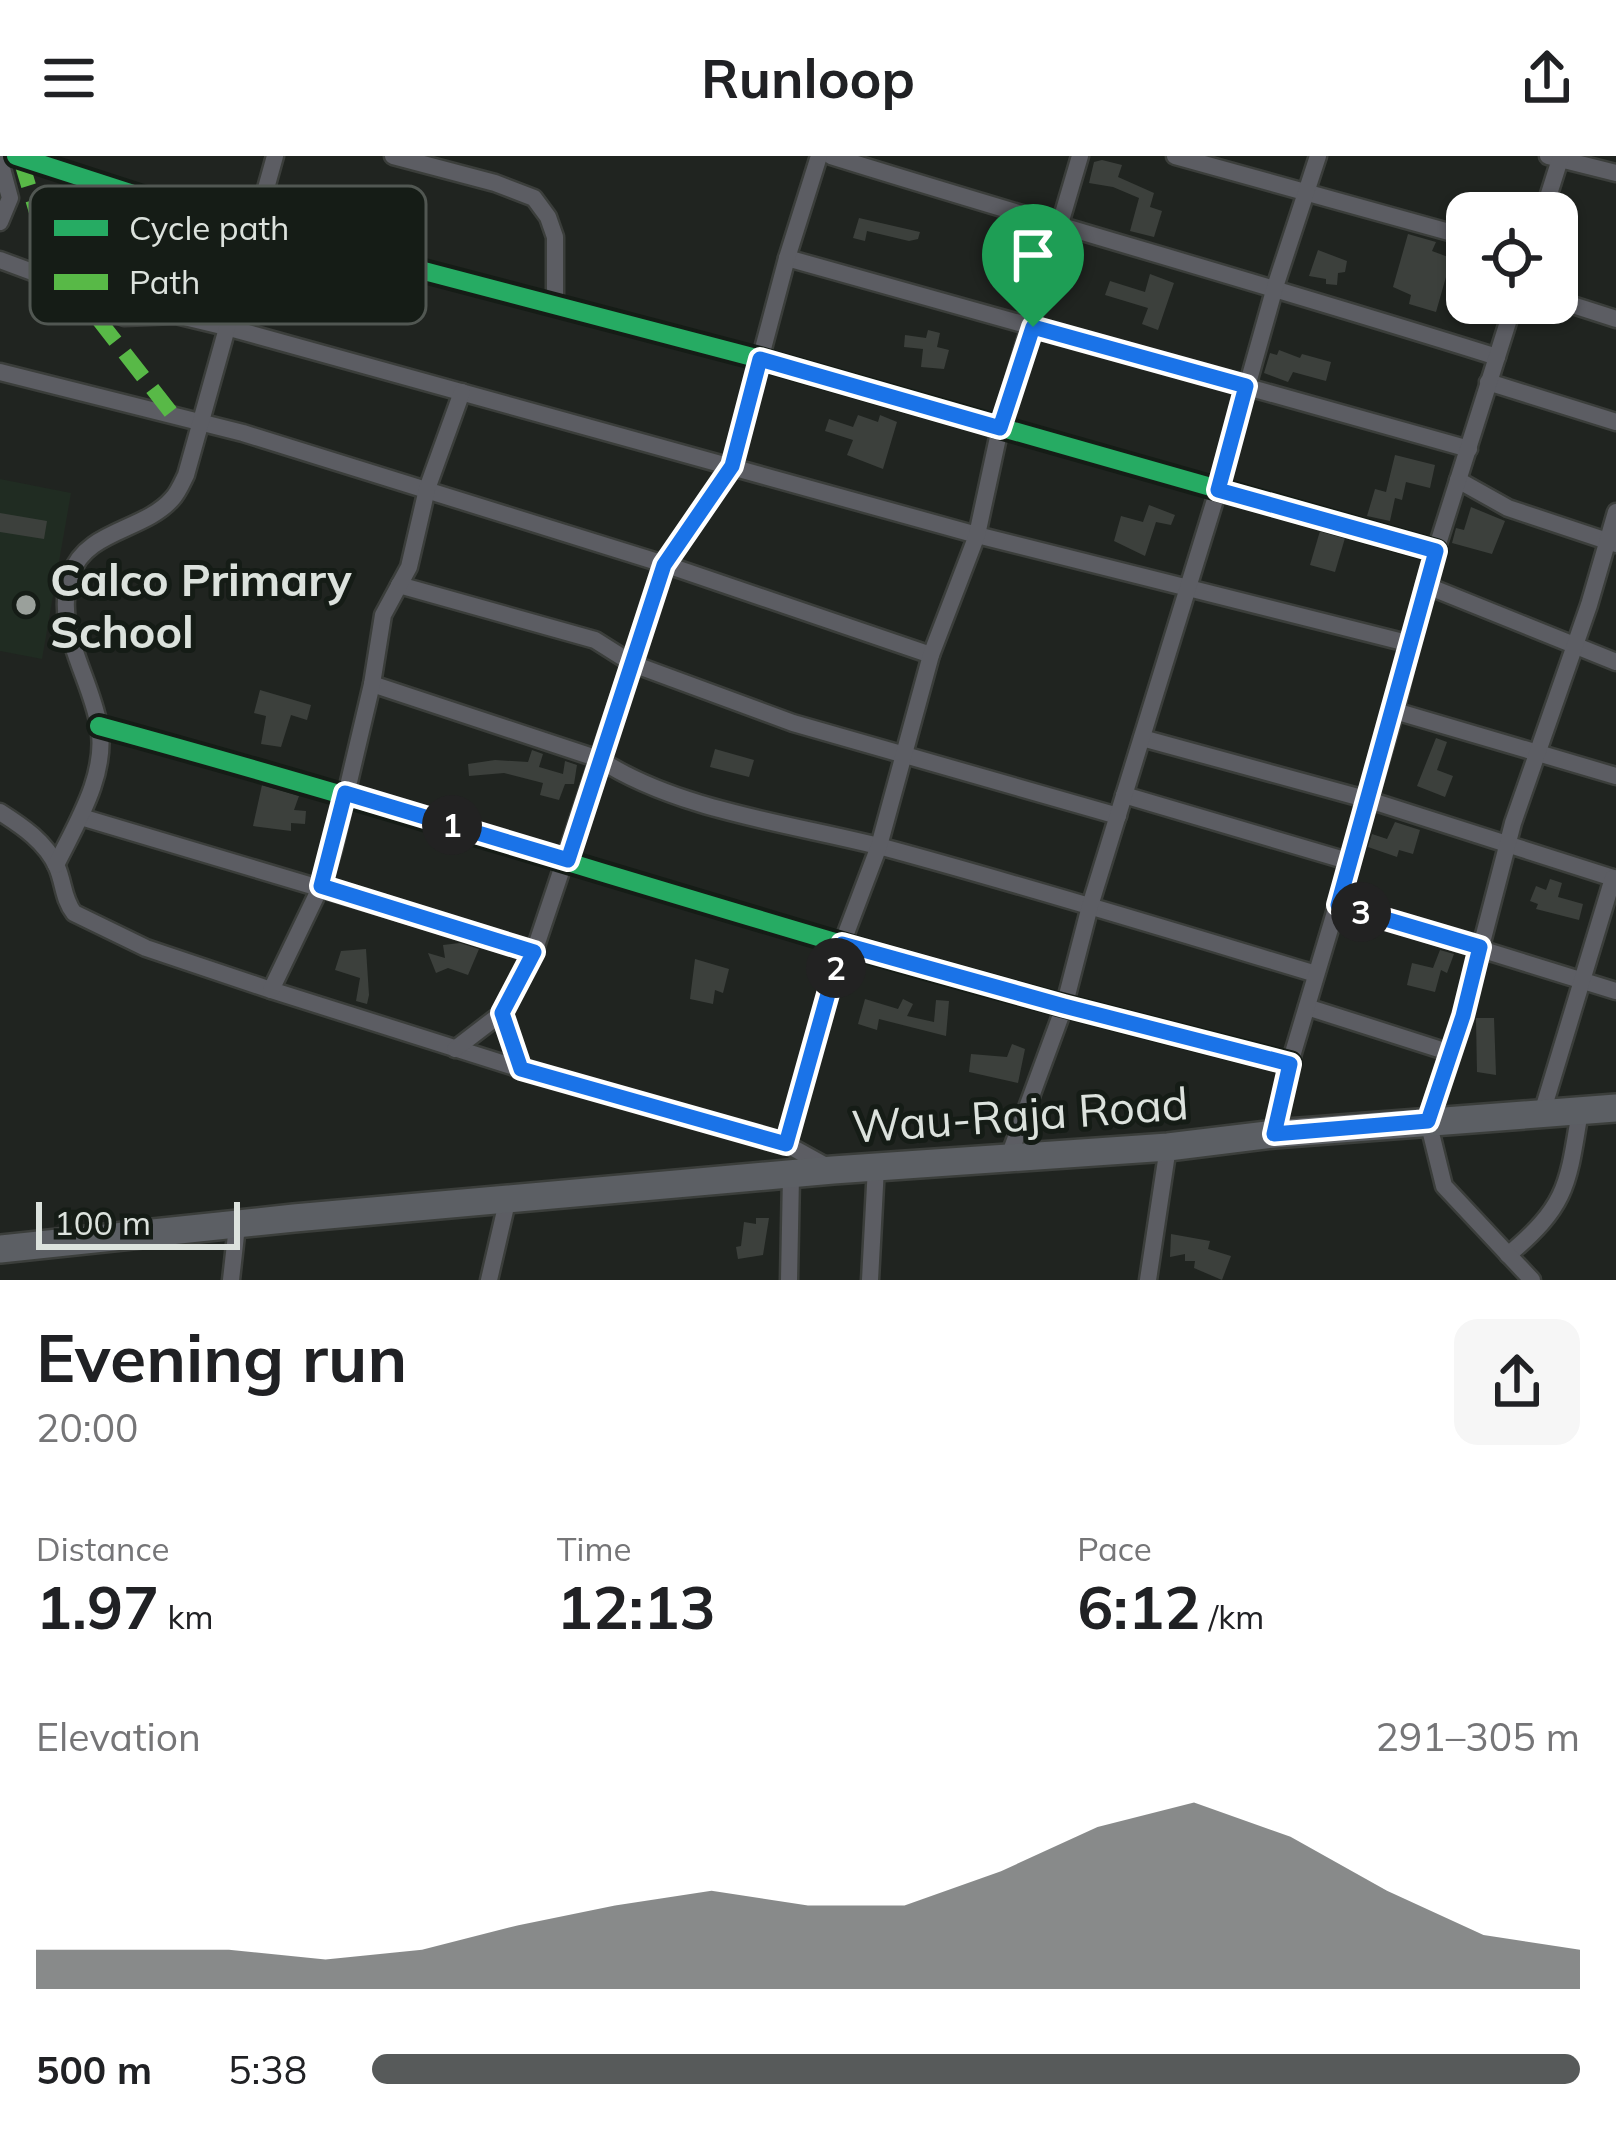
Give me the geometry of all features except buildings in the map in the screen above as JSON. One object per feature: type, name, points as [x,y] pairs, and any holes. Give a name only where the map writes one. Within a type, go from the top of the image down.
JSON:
[{"type":"main road","name":"Wau-Raja Road","points":[[0,1250],[832,1170],[1616,1108]]},
{"type":"street","points":[[19,156],[109,186]]},
{"type":"street","points":[[266,186],[275,156]]},
{"type":"street","points":[[393,156],[534,198],[555,236],[555,307]]},
{"type":"street","points":[[455,1049],[502,1013],[534,952],[664,565],[732,466],[819,156]]},
{"type":"street","points":[[831,156],[1497,357]]},
{"type":"street","points":[[786,1144],[842,944],[879,846],[931,655],[977,535],[1000,428],[1080,156]]},
{"type":"street","points":[[1175,156],[1446,232]]},
{"type":"street","points":[[1008,1159],[1064,1006],[1274,287],[1318,156]]},
{"type":"street","points":[[1548,192],[1556,157],[1616,173]]},
{"type":"street","points":[[0,161],[10,198],[0,222]]},
{"type":"street","points":[[787,258],[1469,448]]},
{"type":"street","points":[[0,260],[30,272]]},
{"type":"street","points":[[426,272],[760,359],[1436,551]]},
{"type":"street","points":[[1578,307],[1616,319]]},
{"type":"street","points":[[211,324],[977,535],[1411,644]]},
{"type":"street","points":[[56,865],[81,817],[100,759],[100,726],[63,605],[69,578],[77,558],[174,498],[186,475],[227,324]]},
{"type":"street","points":[[1274,1134],[1425,586],[1507,324]]},
{"type":"street","points":[[0,372],[200,422],[427,489],[931,655]]},
{"type":"street","points":[[1488,382],[1616,422]]},
{"type":"street","points":[[271,990],[321,886],[372,684],[383,615],[409,568],[427,489],[462,392]]},
{"type":"street","points":[[1458,480],[1508,508],[1612,542]]},
{"type":"street","points":[[1532,1280],[1444,1186],[1428,1121],[1536,750],[1612,542],[1616,512]]},
{"type":"street","points":[[399,585],[595,640],[633,664],[793,723],[1118,816]]},
{"type":"street","points":[[1425,586],[1616,662]]},
{"type":"street","points":[[372,684],[599,759],[661,790],[879,846],[1316,974]]},
{"type":"street","points":[[1394,711],[1616,776]]},
{"type":"street","points":[[100,726],[345,793],[842,944],[1290,1064]]},
{"type":"street","points":[[1142,738],[1369,800],[1614,878],[1543,1113]]},
{"type":"street","points":[[1124,795],[1351,862]]},
{"type":"street","points":[[0,812],[32,833],[56,865],[74,914],[146,948],[455,1049],[786,1144],[832,1170]]},
{"type":"street","points":[[81,817],[534,952]]},
{"type":"street","points":[[1338,905],[1616,991]]},
{"type":"street","points":[[1307,1007],[1451,1053]]},
{"type":"street","points":[[502,1013],[521,1069]]},
{"type":"street","points":[[1508,1255],[1545,1222],[1560,1201],[1568,1182],[1580,1111]]},
{"type":"street","points":[[1148,1280],[1168,1147]]},
{"type":"street","points":[[869,1280],[876,1167]]},
{"type":"street","points":[[789,1280],[791,1176]]},
{"type":"street","points":[[489,1280],[507,1202]]},
{"type":"street","points":[[231,1280],[237,1226]]},
{"type":"shaded area","name":"Calco Primary School","points":[[0,479],[71,493],[42,659],[0,651]]},
{"type":"marked path","points":[[20,157],[30,190]]},
{"type":"marked path","points":[[102,324],[176,419]]},
{"type":"cycle path","points":[[16,156],[109,186]]},
{"type":"cycle path","points":[[426,272],[760,359],[1436,551]]},
{"type":"cycle path","points":[[99,726],[898,960],[1290,1063]]},
{"type":"place","name":"Calco Primary School","points":[[26,605]]},
{"type":"route","points":[[1033,327],[1246,386],[1218,490],[1436,551],[1338,905],[1480,947],[1428,1121],[1274,1134],[1290,1064],[842,944],[786,1144],[521,1069],[502,1013],[534,952],[321,886],[345,793],[568,860],[664,565],[732,466],[760,359],[1000,428],[1033,327]]}]
